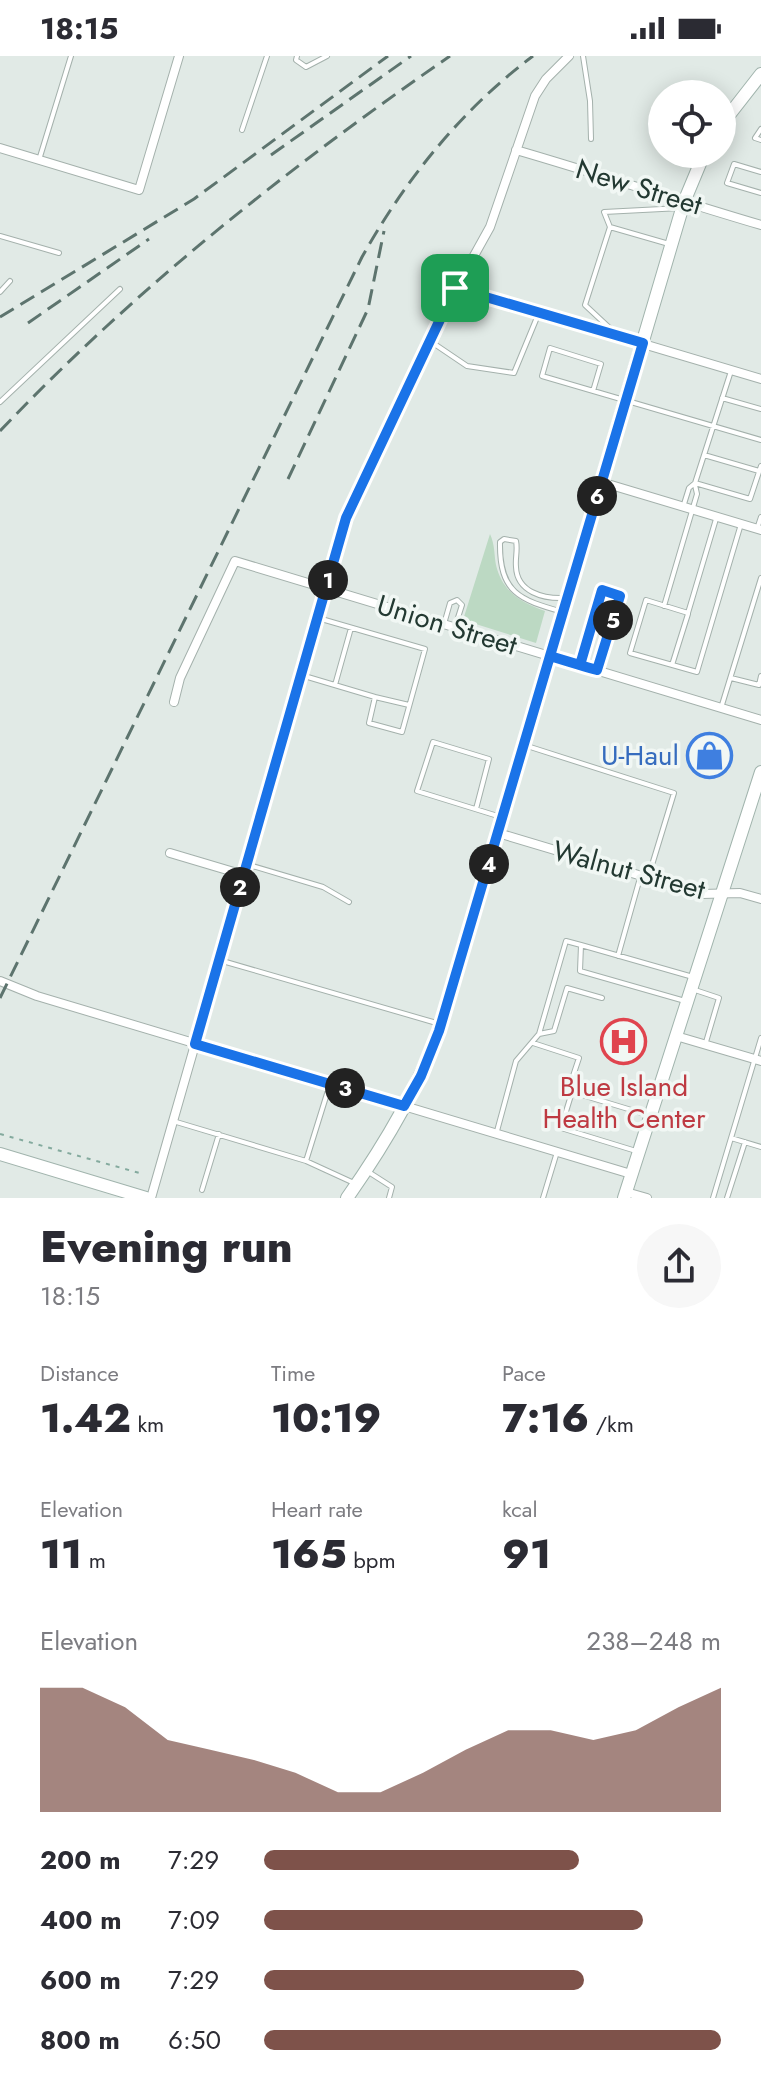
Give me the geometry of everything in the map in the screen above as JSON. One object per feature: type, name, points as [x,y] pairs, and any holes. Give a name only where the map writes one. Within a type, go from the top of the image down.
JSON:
[{"type":"main road","points":[[736,106],[760,75]]},
{"type":"main road","points":[[347,1198],[421,1076],[441,1025],[683,205],[698,168]]},
{"type":"main road","points":[[625,1195],[722,894],[758,794],[761,772]]},
{"type":"main road","points":[[0,1154],[148,1198]]},
{"type":"main road","points":[[356,1198],[365,1170]]},
{"type":"street","points":[[0,148],[139,190],[179,56]]},
{"type":"street","points":[[148,1198],[354,496],[455,288],[490,227],[535,96],[546,79],[569,56]]},
{"type":"street","name":"New Street","points":[[516,150],[683,205],[761,225]]},
{"type":"street","points":[[455,288],[761,379]]},
{"type":"street","points":[[601,482],[759,530]]},
{"type":"street","name":"Union Street","points":[[174,702],[180,678],[235,561],[761,720]]},
{"type":"street","name":"Walnut Street","points":[[498,833],[702,894],[740,893],[761,899]]},
{"type":"street","points":[[170,853],[244,875]]},
{"type":"street","points":[[0,981],[37,996],[631,1174]]},
{"type":"street","points":[[676,1036],[758,1060]]},
{"type":"street","points":[[625,1195],[647,1198]]},
{"type":"lane","points":[[39,160],[71,56]]},
{"type":"lane","points":[[242,130],[267,56]]},
{"type":"lane","points":[[297,56],[296,60],[306,67],[327,56]]},
{"type":"lane","points":[[583,56],[590,101],[591,139]]},
{"type":"lane","points":[[761,129],[755,138],[761,140]]},
{"type":"lane","points":[[761,172],[734,164],[727,183],[761,193]]},
{"type":"lane","points":[[616,335],[585,305],[610,227],[604,212],[683,205]]},
{"type":"lane","points":[[610,227],[672,245]]},
{"type":"lane","points":[[0,236],[59,253]]},
{"type":"lane","points":[[0,292],[10,281]]},
{"type":"lane","points":[[0,402],[120,289]]},
{"type":"lane","points":[[430,341],[467,366],[514,373],[539,313]]},
{"type":"lane","points":[[593,391],[601,364],[550,348],[542,376],[593,391],[626,400],[761,440]]},
{"type":"lane","points":[[688,508],[697,494],[695,483],[732,370]]},
{"type":"lane","points":[[722,398],[761,409]]},
{"type":"lane","points":[[695,483],[750,499],[760,468],[704,455]]},
{"type":"lane","points":[[664,606],[688,508],[689,488],[695,483]]},
{"type":"lane","points":[[672,665],[717,517]]},
{"type":"lane","points":[[759,530],[761,517]]},
{"type":"lane","points":[[688,613],[646,600],[630,653],[697,672],[741,524]]},
{"type":"lane","points":[[563,612],[535,605],[516,595],[503,569],[500,542],[504,539],[516,541],[516,570],[522,586],[535,593],[567,597]]},
{"type":"lane","points":[[721,708],[761,578]]},
{"type":"lane","points":[[580,665],[602,590],[620,596],[597,670]]},
{"type":"lane","points":[[444,624],[450,603],[457,600],[462,605],[455,627]]},
{"type":"lane","points":[[318,618],[425,649],[402,732],[369,723],[375,697]]},
{"type":"lane","points":[[335,685],[351,628]]},
{"type":"lane","points":[[301,675],[409,705]]},
{"type":"lane","points":[[731,678],[759,685],[761,676]]},
{"type":"lane","points":[[476,809],[489,759],[433,742],[417,791],[502,817]]},
{"type":"lane","points":[[524,745],[674,793],[618,956]]},
{"type":"lane","points":[[246,865],[323,887],[349,902]]},
{"type":"lane","points":[[496,1134],[516,1061],[539,1034],[566,941],[618,956],[691,989],[719,998],[705,1045]]},
{"type":"lane","points":[[581,945],[580,971],[691,989]]},
{"type":"lane","points":[[219,960],[441,1025]]},
{"type":"lane","points":[[539,1034],[554,1031],[567,988],[602,998]]},
{"type":"lane","points":[[713,1198],[758,1060],[761,1038]]},
{"type":"lane","points":[[533,1043],[579,1058],[569,1088],[572,1092],[650,1116]]},
{"type":"lane","points":[[306,1161],[330,1084]]},
{"type":"lane","points":[[572,1092],[561,1128],[639,1152]]},
{"type":"lane","points":[[173,1121],[306,1161],[356,1184]]},
{"type":"lane","points":[[202,1190],[219,1134]]},
{"type":"lane","points":[[731,1138],[761,1147]]},
{"type":"lane","points":[[727,1198],[745,1142]]},
{"type":"lane","points":[[543,1198],[557,1152]]},
{"type":"lane","points":[[365,1170],[392,1187],[389,1198]]},
{"type":"path","points":[[0,1134],[143,1174]]},
{"type":"green space","points":[[490,534],[496,565],[508,589],[521,600],[545,611],[536,643],[463,620]]},
{"type":"railway","points":[[0,317],[194,199],[388,56]]},
{"type":"railway","points":[[271,155],[411,56]]},
{"type":"railway","points":[[0,431],[105,328],[215,232],[331,141],[450,56]]},
{"type":"railway","points":[[0,998],[362,257],[397,201],[437,148],[482,99],[533,56]]},
{"type":"railway","points":[[288,479],[368,309],[384,231]]},
{"type":"railway","points":[[28,323],[149,239]]},
{"type":"place","name":"U-Haul","points":[[710,755]]},
{"type":"place","name":"Blue Island Health Center","points":[[624,1041]]},
{"type":"route","points":[[455,288],[346,518],[195,1044],[404,1106],[421,1076],[439,1031],[550,656],[562,660],[597,670],[620,596],[602,590],[580,665],[550,656],[643,343],[455,288]]}]
